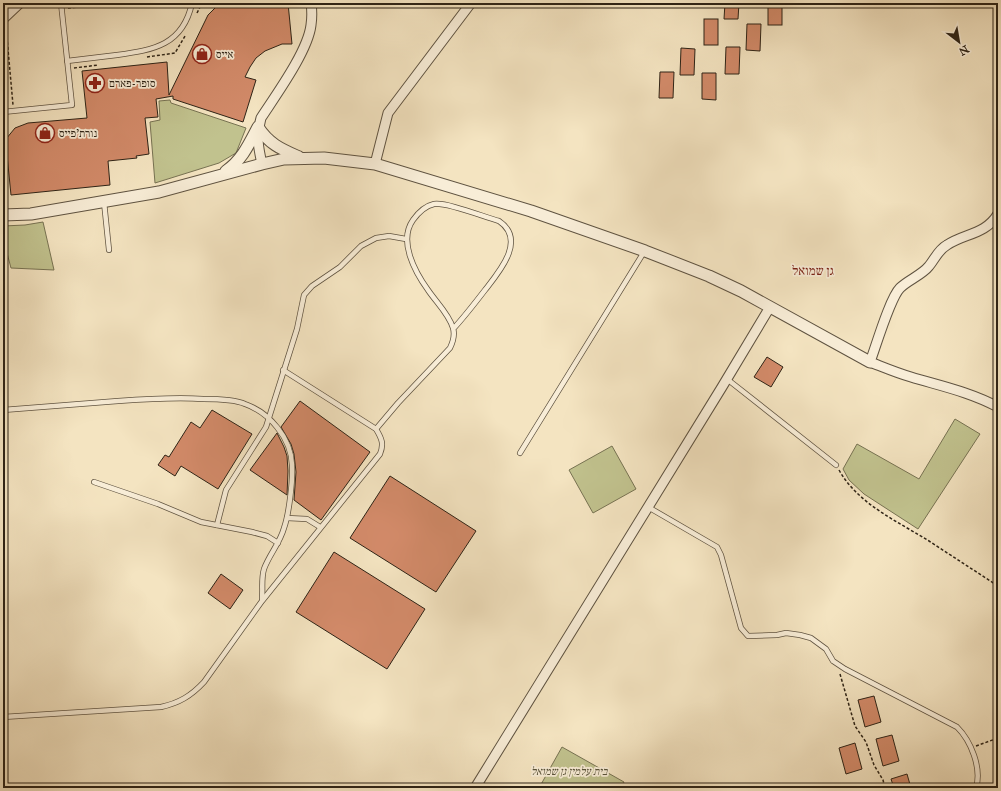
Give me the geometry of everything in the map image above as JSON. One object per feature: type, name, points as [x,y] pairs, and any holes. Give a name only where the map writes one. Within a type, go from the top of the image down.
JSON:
[{"type":"street","points":[[4,18],[20,3]]},
{"type":"street","points":[[220,175],[232,167],[244,154],[262,118],[298,59],[309,36],[311,25],[311,3]]},
{"type":"street","points":[[375,164],[388,113],[472,3]]},
{"type":"street","points":[[258,127],[266,138],[273,144],[300,158]]},
{"type":"street","points":[[258,127],[257,138],[262,164]]},
{"type":"street","points":[[3,215],[31,214],[159,192],[262,164],[300,158],[344,160],[375,164],[531,211],[645,250],[726,283],[870,362],[910,377],[964,392],[998,407]]},
{"type":"street","points":[[870,362],[892,302],[900,288],[929,267],[937,254],[946,245],[985,228],[995,220],[998,214]]},
{"type":"street","points":[[474,788],[770,307]]},
{"type":"lane","points":[[3,112],[72,105],[61,3]]},
{"type":"lane","points":[[67,61],[138,52],[160,46],[171,39],[183,26],[189,14],[192,3]]},
{"type":"lane","points":[[104,201],[109,250]]},
{"type":"lane","points":[[376,429],[398,403],[450,348],[454,339],[454,328],[449,318],[427,289],[409,252],[406,239],[412,220],[425,208],[434,204],[450,206],[499,221],[509,232],[511,239],[510,251],[504,265],[466,315],[454,328]]},
{"type":"lane","points":[[217,525],[226,490],[266,427],[297,329],[304,295],[312,286],[340,267],[361,246],[376,238],[389,236],[406,239]]},
{"type":"lane","points":[[520,452],[645,250]]},
{"type":"lane","points":[[3,717],[174,704],[196,691],[204,682],[262,601],[380,454],[383,447],[383,440],[376,429],[283,370]]},
{"type":"lane","points":[[727,379],[836,465]]},
{"type":"lane","points":[[3,410],[175,397],[216,399],[243,403],[256,409],[269,418],[285,439],[291,457],[291,483],[287,518],[284,528],[264,570],[262,581],[262,601]]},
{"type":"lane","points":[[94,482],[158,504],[201,522],[252,532],[266,536],[278,543]]},
{"type":"lane","points":[[648,507],[716,547],[721,555],[742,628],[748,636],[777,635],[786,633],[811,638],[826,648],[833,661],[845,669],[957,726],[965,734],[971,748],[978,771],[976,788]]},
{"type":"lane","points":[[287,518],[307,520],[320,527]]},
{"type":"path","points":[[62,9],[121,3]]},
{"type":"path","points":[[4,18],[14,111]]},
{"type":"path","points":[[836,465],[846,482],[858,496],[952,555],[998,586]]},
{"type":"path","points":[[838,664],[855,726],[866,742],[874,766],[886,788]]},
{"type":"path","points":[[971,748],[998,738]]},
{"type":"green space","points":[[170,100],[171,103],[246,128],[236,153],[219,163],[155,183],[150,122],[160,120],[159,101]]},
{"type":"green space","points":[[43,222],[54,270],[11,268],[7,253],[3,253],[3,226]]},
{"type":"green space","points":[[955,419],[980,434],[918,529],[864,494],[849,480],[843,469],[857,444],[919,479]]},
{"type":"green space","points":[[612,446],[636,489],[593,513],[569,470]]},
{"type":"green space","name":"בית עלמין גן שמואל","points":[[562,747],[624,782],[621,788],[539,788]]},
{"type":"building","points":[[220,3],[288,3],[292,44],[282,44],[265,51],[256,58],[250,67],[245,77],[256,80],[243,122],[173,99],[173,96],[156,99],[158,117],[145,118],[149,154],[136,156],[137,158],[108,161],[110,185],[11,195],[6,139],[15,128],[28,123],[87,118],[82,71],[167,62],[169,95],[208,15]]},
{"type":"building","points":[[725,3],[739,3],[738,19],[724,19]]},
{"type":"building","points":[[768,3],[782,3],[782,25],[768,25]]},
{"type":"building","points":[[704,19],[718,19],[718,45],[704,45]]},
{"type":"building","points":[[747,24],[761,24],[760,51],[746,50]]},
{"type":"building","points":[[726,47],[740,47],[739,74],[725,74]]},
{"type":"building","points":[[681,48],[695,49],[694,75],[680,75]]},
{"type":"building","points":[[660,72],[674,72],[673,98],[659,98]]},
{"type":"building","points":[[702,73],[716,73],[716,100],[702,99]]},
{"type":"building","points":[[767,357],[783,367],[771,387],[754,377]]},
{"type":"building","points":[[300,401],[370,452],[321,520],[294,500],[296,472],[294,454],[291,444],[281,427]]},
{"type":"building","points":[[212,410],[252,434],[218,489],[181,466],[175,476],[158,465],[165,455],[169,457],[191,422],[200,428]]},
{"type":"building","points":[[277,433],[287,456],[287,495],[250,470]]},
{"type":"building","points":[[390,476],[476,531],[436,592],[350,538]]},
{"type":"building","points":[[334,552],[425,609],[387,669],[296,612]]},
{"type":"building","points":[[221,574],[243,590],[230,609],[208,593]]},
{"type":"building","points":[[874,696],[881,722],[865,727],[858,700]]},
{"type":"building","points":[[892,735],[899,761],[883,766],[876,739]]},
{"type":"building","points":[[855,743],[862,769],[846,774],[839,748]]},
{"type":"building","points":[[907,774],[911,788],[894,788],[891,779]]},
{"type":"place","name":"אייס","points":[[202,54]]},
{"type":"place","name":"סופר-פארם","points":[[95,83]]},
{"type":"place","name":"נורת'פייס","points":[[45,133]]},
{"type":"district","name":"גן שמואל","points":[[813,271]]}]
